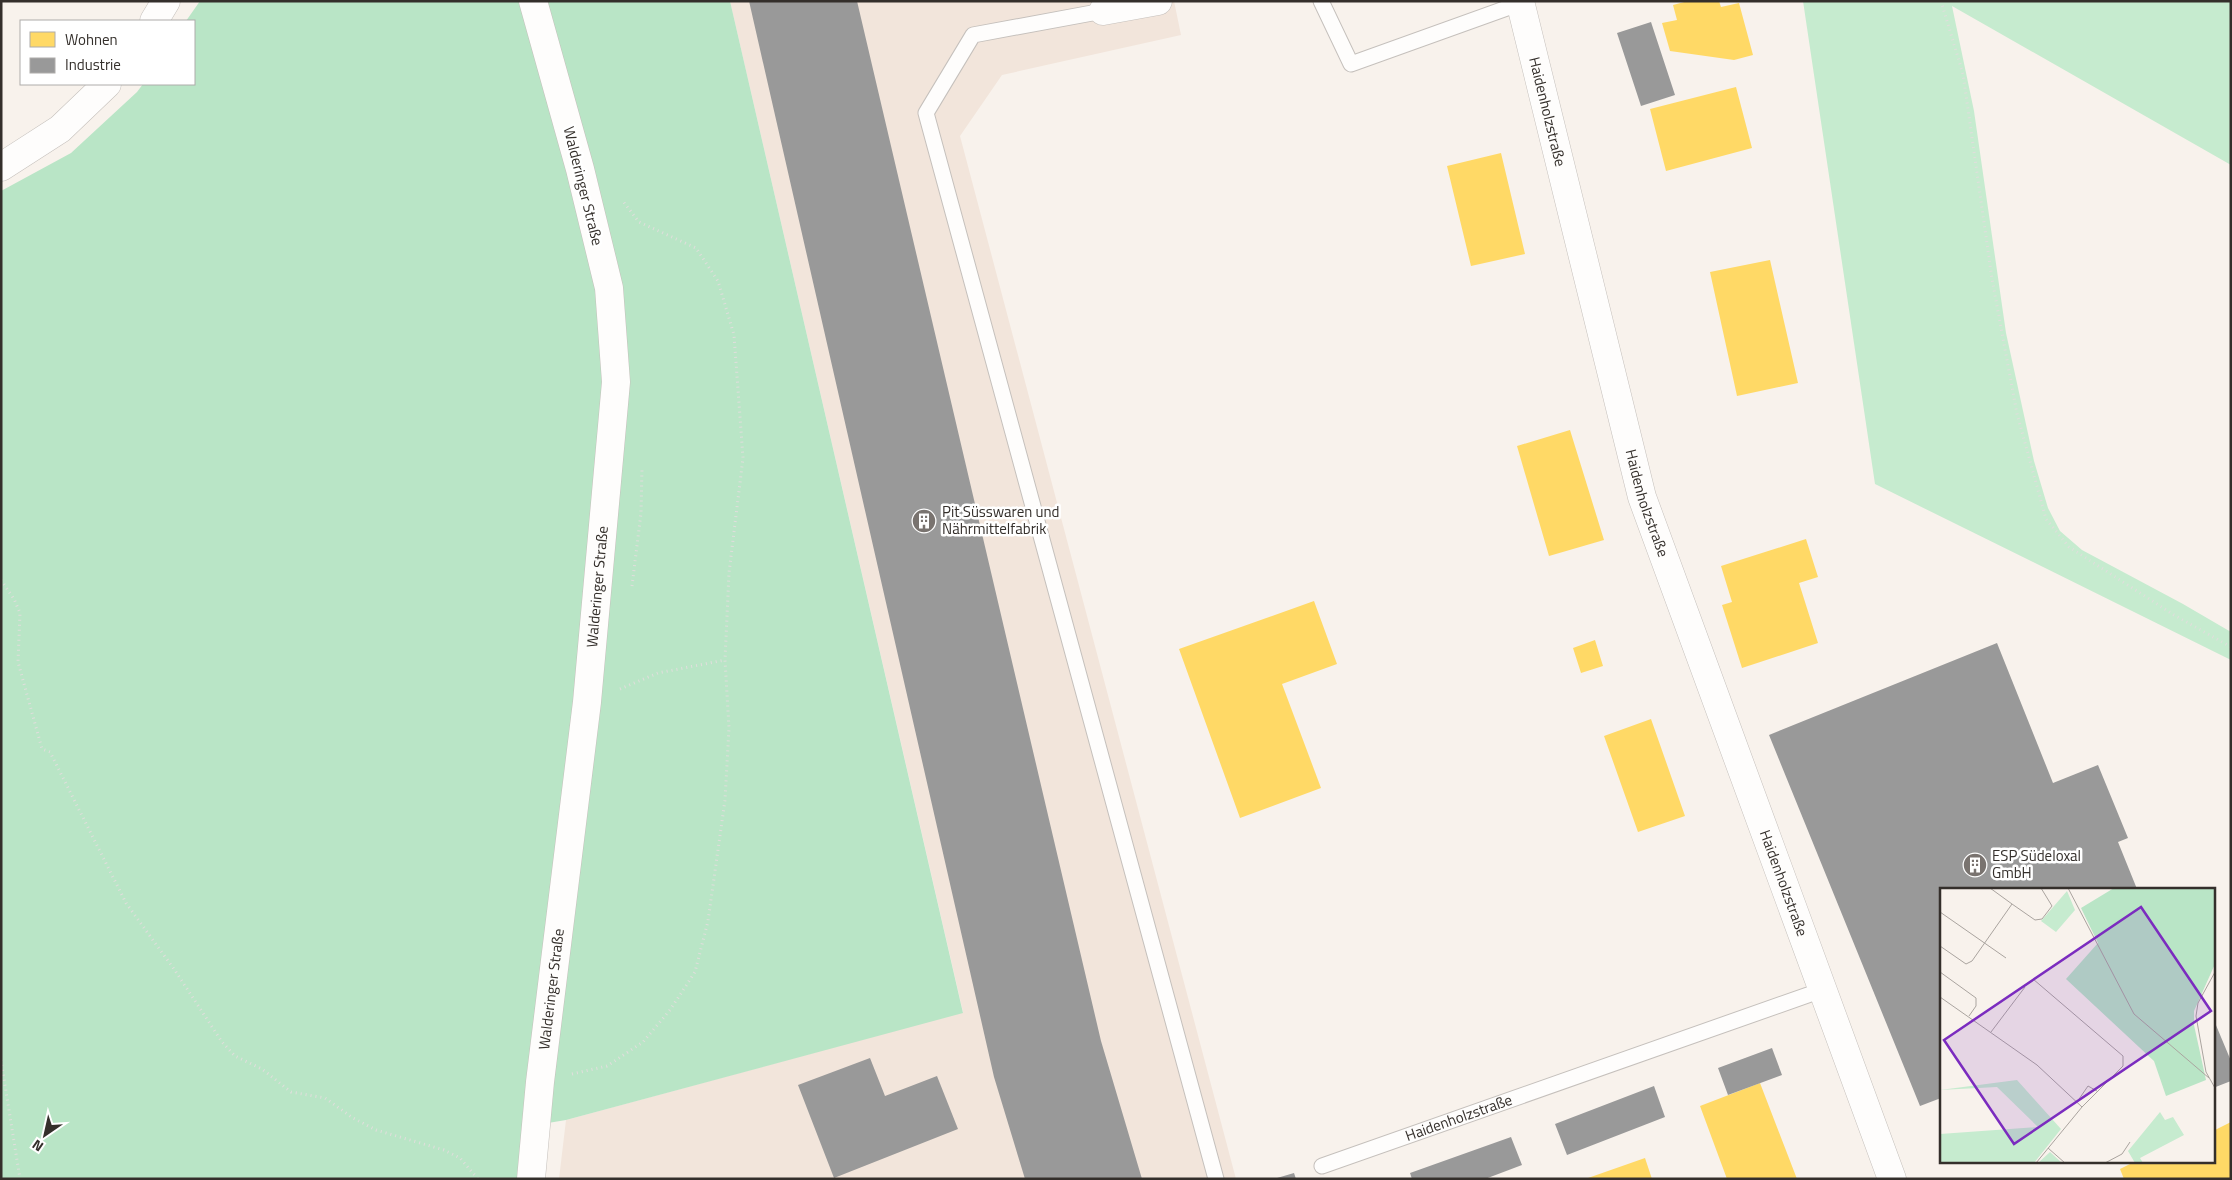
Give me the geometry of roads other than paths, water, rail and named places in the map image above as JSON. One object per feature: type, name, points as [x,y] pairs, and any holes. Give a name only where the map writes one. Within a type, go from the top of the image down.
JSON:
[{"type":"street","points":[[155,20],[166,1]]},
{"type":"street","name":"Walderinger Straße","points":[[530,1179],[540,1082],[587,702],[616,382],[609,288],[580,169],[533,1]]},
{"type":"street","points":[[1103,11],[1158,1]]},
{"type":"street","name":"Haidenholzstraße","points":[[1520,2],[1642,497],[1892,1179]]},
{"type":"street","points":[[1,167],[60,129],[106,85]]},
{"type":"lane","points":[[1321,1],[1351,64],[1520,2]]},
{"type":"lane","points":[[1103,11],[973,35],[926,113],[1216,1179]]},
{"type":"lane","name":"Haidenholzstraße","points":[[1322,1166],[1822,990]]},
{"type":"place","name":"Pit Süsswaren und Nährmittelfabrik","points":[[924,521]]},
{"type":"place","name":"ESP Südeloxal GmbH","points":[[1975,865]]}]
